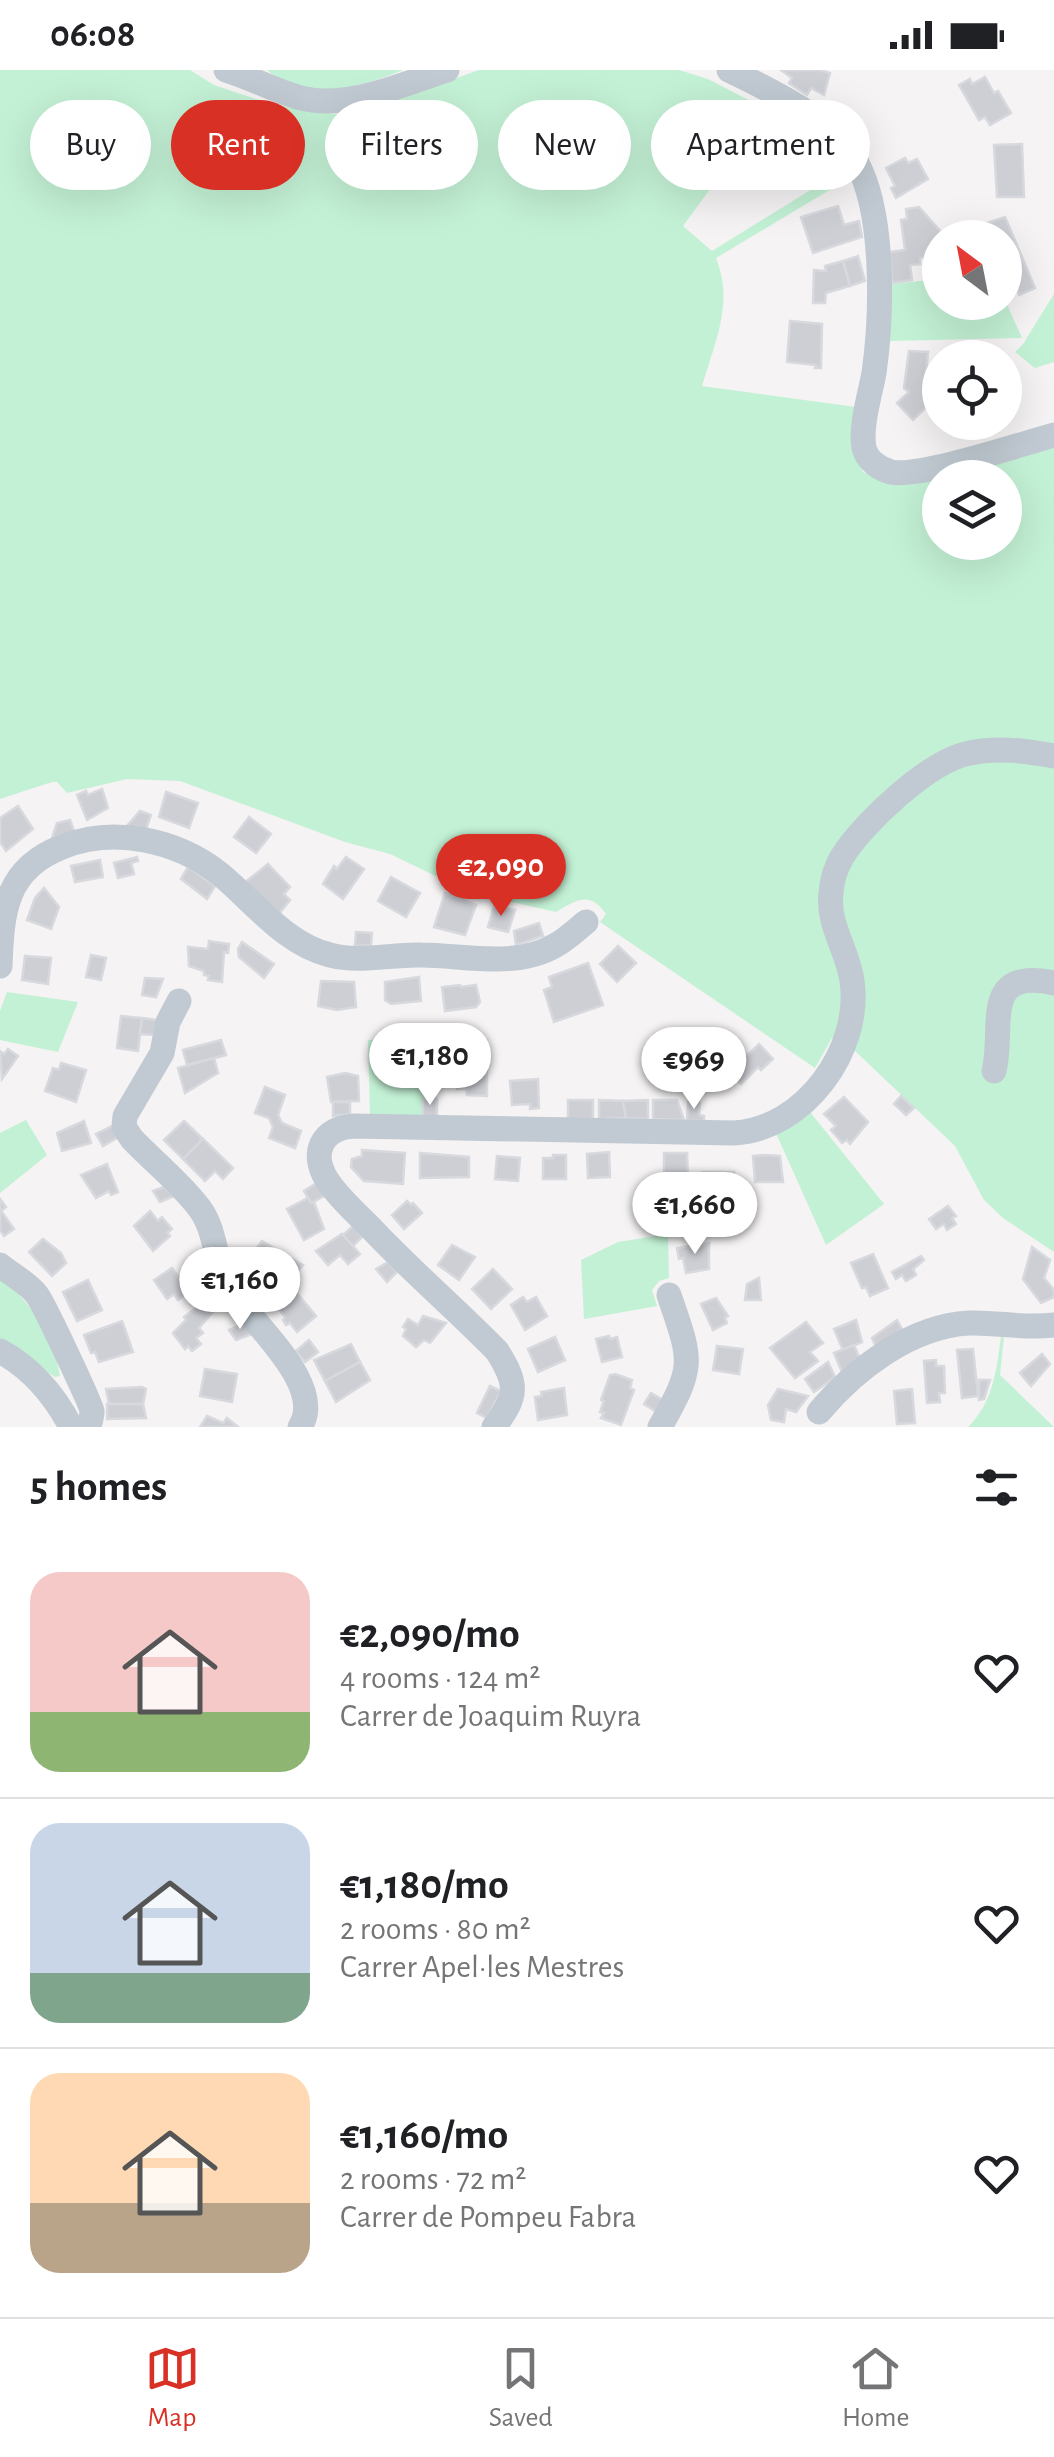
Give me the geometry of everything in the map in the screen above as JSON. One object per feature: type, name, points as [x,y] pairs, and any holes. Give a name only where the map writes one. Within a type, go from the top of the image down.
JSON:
[{"type":"street","points":[[226,70],[252,74],[299,98],[328,102],[386,90],[448,70]]},
{"type":"street","points":[[729,70],[808,114],[848,149],[862,173],[881,288],[879,335],[864,443],[872,462],[892,472],[926,470],[1054,435]]},
{"type":"street","points":[[494,1427],[512,1400],[514,1384],[507,1366],[327,1180],[320,1157],[326,1136],[334,1129],[354,1126],[749,1132],[787,1114],[838,1062],[848,1040],[854,993],[848,962],[831,918],[831,888],[839,862],[852,842],[915,783],[966,753],[1012,750],[1054,756]]},
{"type":"street","points":[[0,966],[8,896],[22,875],[60,848],[110,838],[154,842],[192,856],[222,876],[283,930],[330,956],[506,958],[555,946],[586,922]]},
{"type":"street","points":[[994,1070],[998,1056],[996,1019],[1004,993],[1022,981],[1054,983]]},
{"type":"street","points":[[179,1001],[168,1022],[162,1053],[130,1106],[124,1126],[132,1140],[199,1206],[226,1282],[302,1387],[306,1403],[300,1427]]},
{"type":"street","points":[[0,1265],[36,1292],[46,1310],[59,1344],[84,1388],[92,1410],[89,1427]]},
{"type":"street","points":[[660,1427],[685,1383],[688,1365],[686,1346],[668,1295]]},
{"type":"street","points":[[819,1412],[839,1388],[864,1368],[933,1330],[973,1323],[1054,1326]]},
{"type":"street","points":[[0,1351],[52,1395],[71,1427]]},
{"type":"green space","points":[[0,70],[190,70],[214,85],[259,100],[171,100],[171,190],[305,190],[305,110],[325,113],[325,190],[478,190],[478,100],[395,100],[479,70],[679,70],[708,79],[749,100],[651,100],[651,190],[709,190],[683,226],[712,251],[811,190],[830,190],[716,258],[723,307],[702,386],[856,407],[851,446],[863,472],[891,484],[922,481],[922,560],[1022,560],[1022,460],[1010,460],[1054,448],[1054,1252],[1003,1218],[984,1200],[955,1146],[852,1048],[832,1038],[815,1068],[600,922],[606,914],[594,902],[577,901],[556,912],[494,898],[446,881],[390,854],[345,842],[180,781],[127,779],[67,793],[52,782],[0,799]]},
{"type":"green space","points":[[267,70],[403,70],[352,86],[316,89],[298,87]]},
{"type":"green space","points":[[922,281],[922,320],[1014,320],[1022,338],[890,341],[891,284]]},
{"type":"green space","points":[[1054,294],[1054,362],[1035,368],[1022,358],[1023,344]]},
{"type":"green space","points":[[7,992],[78,1002],[58,1052],[0,1040],[0,1011]]},
{"type":"green space","points":[[368,1040],[435,1040],[437,1117],[370,1115]]},
{"type":"green space","points":[[806,1107],[884,1204],[826,1245],[775,1131]]},
{"type":"green space","points":[[26,1120],[47,1155],[0,1193],[0,1133]]},
{"type":"green space","points":[[668,1234],[669,1278],[659,1281],[652,1290],[657,1306],[584,1319],[581,1260],[618,1242]]},
{"type":"green space","points":[[0,1277],[39,1321],[52,1346],[60,1376],[55,1377],[0,1340]]},
{"type":"green space","points":[[1001,1336],[1000,1375],[1054,1427],[968,1427],[988,1396]]},
{"type":"building","points":[[781,70],[830,73],[824,95],[811,88],[807,95],[789,83],[792,78]]},
{"type":"building","points":[[985,77],[1011,113],[990,125],[985,117],[979,120],[959,85]]},
{"type":"building","points":[[1022,144],[1024,197],[997,197],[994,145]]},
{"type":"building","points":[[905,158],[908,163],[917,159],[928,179],[896,198],[886,168]]},
{"type":"building","points":[[838,206],[844,225],[859,221],[862,237],[813,253],[801,217]]},
{"type":"building","points":[[919,207],[930,220],[922,220],[922,258],[920,264],[910,265],[912,280],[892,283],[890,252],[905,250],[901,220],[907,219],[906,209]]},
{"type":"building","points":[[858,256],[865,281],[850,286],[843,261]]},
{"type":"building","points":[[1022,257],[1035,288],[1022,294]]},
{"type":"building","points":[[843,261],[850,286],[826,293],[825,303],[813,303],[814,270],[826,271],[825,266]]},
{"type":"building","points":[[790,321],[822,324],[821,368],[787,362]]},
{"type":"building","points":[[909,351],[922,352],[922,411],[913,420],[897,403],[909,392],[904,388]]},
{"type":"building","points":[[102,789],[108,808],[87,820],[77,795]]},
{"type":"building","points":[[166,792],[198,803],[189,828],[159,817]]},
{"type":"building","points":[[18,806],[33,829],[6,851],[0,842],[0,818]]},
{"type":"building","points":[[140,811],[151,815],[146,829],[126,827]]},
{"type":"building","points":[[249,817],[271,834],[256,853],[234,837]]},
{"type":"building","points":[[70,820],[74,831],[52,838],[57,823]]},
{"type":"building","points":[[137,857],[138,861],[131,863],[134,874],[118,878],[114,863]]},
{"type":"building","points":[[346,857],[364,869],[343,899],[323,884],[334,866],[337,869]]},
{"type":"building","points":[[100,860],[103,877],[75,882],[71,866]]},
{"type":"building","points":[[268,864],[290,887],[284,894],[290,900],[278,915],[244,883]]},
{"type":"building","points":[[188,867],[215,886],[207,899],[181,879]]},
{"type":"building","points":[[391,877],[420,893],[406,917],[378,901]]},
{"type":"building","points":[[44,888],[59,907],[51,929],[27,920],[35,898]]},
{"type":"building","points":[[445,893],[476,905],[465,935],[434,927]]},
{"type":"building","points":[[494,906],[515,910],[508,932],[488,927]]},
{"type":"building","points":[[539,923],[543,936],[516,945],[514,931]]},
{"type":"building","points":[[356,932],[372,933],[371,945],[355,946]]},
{"type":"building","points":[[209,941],[229,944],[228,953],[224,952],[222,982],[208,980],[204,971],[189,966],[188,947],[208,949]]},
{"type":"building","points":[[242,942],[274,964],[264,978],[239,957]]},
{"type":"building","points":[[618,946],[636,963],[617,982],[600,964]]},
{"type":"building","points":[[91,955],[106,958],[101,980],[86,977]]},
{"type":"building","points":[[25,956],[51,958],[48,984],[22,980]]},
{"type":"building","points":[[588,963],[603,1005],[554,1022],[544,990],[552,987],[549,977]]},
{"type":"building","points":[[419,977],[421,1001],[391,1004],[385,1000],[385,982]]},
{"type":"building","points":[[145,978],[163,979],[156,997],[142,995]]},
{"type":"building","points":[[321,981],[354,982],[356,1007],[337,1010],[318,1006]]},
{"type":"building","points":[[476,985],[480,1002],[476,1007],[445,1011],[442,987]]},
{"type":"building","points":[[121,1016],[142,1018],[138,1051],[117,1048]]},
{"type":"building","points":[[142,1018],[157,1020],[154,1035],[140,1034]]},
{"type":"building","points":[[221,1040],[226,1055],[187,1065],[183,1050]]},
{"type":"building","points":[[759,1044],[773,1059],[741,1084],[730,1072],[745,1053],[748,1055]]},
{"type":"building","points":[[689,1045],[700,1076],[680,1083],[670,1054]]},
{"type":"building","points":[[8,1049],[18,1056],[2,1079],[0,1051],[4,1054]]},
{"type":"building","points":[[214,1058],[218,1073],[185,1093],[178,1068]]},
{"type":"building","points":[[61,1063],[86,1070],[76,1102],[45,1091],[53,1068],[59,1070]]},
{"type":"building","points":[[457,1068],[487,1068],[487,1096],[467,1095],[466,1089],[457,1089]]},
{"type":"building","points":[[345,1073],[358,1076],[359,1101],[331,1102],[327,1077]]},
{"type":"building","points":[[538,1079],[539,1108],[512,1105],[510,1081]]},
{"type":"building","points":[[265,1087],[285,1095],[278,1115],[282,1123],[301,1131],[295,1148],[269,1138],[273,1127],[269,1118],[255,1113]]},
{"type":"building","points":[[901,1096],[914,1108],[906,1115],[894,1104]]},
{"type":"building","points":[[844,1097],[868,1122],[850,1144],[847,1140],[842,1143],[831,1130],[836,1126],[824,1114]]},
{"type":"building","points":[[423,1099],[437,1099],[437,1117],[423,1117]]},
{"type":"building","points":[[568,1100],[593,1100],[593,1119],[568,1119]]},
{"type":"building","points":[[599,1100],[623,1101],[626,1118],[599,1119]]},
{"type":"building","points":[[648,1100],[648,1119],[626,1118],[623,1101]]},
{"type":"building","points":[[653,1100],[677,1100],[684,1120],[653,1119]]},
{"type":"building","points":[[333,1102],[350,1102],[350,1114],[333,1116]]},
{"type":"building","points":[[688,1102],[700,1103],[699,1115],[704,1116],[704,1121],[687,1120]]},
{"type":"building","points":[[84,1121],[91,1143],[62,1151],[57,1133]]},
{"type":"building","points":[[184,1121],[203,1139],[183,1159],[164,1140]]},
{"type":"building","points":[[114,1125],[117,1138],[103,1146],[96,1134]]},
{"type":"building","points":[[203,1139],[233,1168],[223,1179],[215,1171],[205,1181],[183,1159]]},
{"type":"building","points":[[362,1150],[405,1153],[403,1184],[364,1181],[351,1167],[352,1159],[362,1156]]},
{"type":"building","points":[[609,1152],[610,1177],[588,1178],[587,1154]]},
{"type":"building","points":[[420,1153],[469,1157],[469,1177],[420,1178]]},
{"type":"building","points":[[664,1153],[687,1153],[688,1182],[664,1182]]},
{"type":"building","points":[[566,1155],[566,1179],[543,1179],[543,1158]]},
{"type":"building","points":[[497,1156],[520,1158],[518,1181],[495,1179]]},
{"type":"building","points":[[753,1156],[780,1156],[783,1182],[755,1182]]},
{"type":"building","points":[[107,1164],[118,1192],[111,1195],[109,1191],[96,1198],[81,1175]]},
{"type":"building","points":[[702,1172],[734,1172],[736,1198],[712,1194],[713,1199],[702,1199]]},
{"type":"building","points":[[318,1182],[326,1195],[311,1203],[304,1191]]},
{"type":"building","points":[[164,1187],[174,1196],[160,1202],[153,1191]]},
{"type":"building","points":[[308,1198],[314,1202],[324,1229],[304,1240],[287,1209]]},
{"type":"building","points":[[0,1199],[6,1207],[1,1211],[14,1229],[4,1236],[0,1230]]},
{"type":"building","points":[[407,1201],[422,1213],[404,1229],[392,1215]]},
{"type":"building","points":[[948,1206],[956,1216],[952,1218],[956,1224],[947,1230],[944,1224],[936,1229],[929,1219]]},
{"type":"building","points":[[150,1211],[172,1229],[167,1233],[170,1236],[153,1251],[134,1226]]},
{"type":"building","points":[[353,1226],[363,1236],[353,1246],[343,1235]]},
{"type":"building","points":[[342,1234],[360,1254],[348,1264],[340,1255],[328,1265],[316,1251]]},
{"type":"building","points":[[43,1239],[61,1253],[66,1263],[52,1276],[29,1252]]},
{"type":"building","points":[[262,1241],[303,1265],[289,1281],[282,1275],[286,1267],[257,1248]]},
{"type":"building","points":[[709,1243],[709,1269],[686,1273],[677,1248]]},
{"type":"building","points":[[452,1245],[475,1257],[459,1280],[438,1265]]},
{"type":"building","points":[[1032,1247],[1050,1260],[1044,1278],[1054,1290],[1054,1297],[1041,1303],[1023,1279]]},
{"type":"building","points":[[873,1254],[888,1288],[870,1296],[851,1263]]},
{"type":"building","points":[[921,1256],[924,1260],[913,1269],[916,1275],[906,1281],[902,1275],[896,1279],[892,1272]]},
{"type":"building","points":[[388,1262],[397,1272],[387,1282],[376,1269]]},
{"type":"building","points":[[172,1268],[189,1292],[178,1300],[174,1294],[167,1299],[154,1280]]},
{"type":"building","points":[[493,1269],[512,1289],[491,1309],[472,1289]]},
{"type":"building","points":[[759,1278],[761,1300],[745,1300],[747,1284]]},
{"type":"building","points":[[88,1280],[102,1310],[77,1321],[63,1292]]},
{"type":"building","points":[[297,1293],[316,1316],[297,1332],[290,1323],[286,1325],[278,1308]]},
{"type":"building","points":[[523,1297],[527,1302],[536,1297],[547,1316],[525,1330],[511,1305]]},
{"type":"building","points":[[716,1298],[728,1316],[727,1323],[713,1330],[701,1304]]},
{"type":"building","points":[[205,1301],[214,1311],[199,1328],[203,1333],[196,1338],[201,1344],[192,1351],[188,1346],[185,1349],[173,1333],[186,1320],[184,1317]]},
{"type":"building","points":[[423,1316],[446,1323],[430,1343],[424,1340],[416,1347],[403,1336],[403,1327],[408,1319],[418,1325]]},
{"type":"building","points":[[856,1320],[862,1342],[843,1350],[834,1329]]},
{"type":"building","points":[[897,1320],[903,1331],[876,1347],[872,1338]]},
{"type":"building","points":[[122,1321],[133,1352],[99,1362],[84,1335]]},
{"type":"building","points":[[806,1322],[823,1343],[810,1352],[818,1361],[795,1378],[770,1348]]},
{"type":"building","points":[[244,1323],[252,1334],[236,1340],[229,1330]]},
{"type":"building","points":[[555,1337],[565,1360],[538,1372],[528,1349]]},
{"type":"building","points":[[617,1337],[622,1357],[602,1362],[596,1339]]},
{"type":"building","points":[[309,1340],[318,1352],[305,1362],[296,1351]]},
{"type":"building","points":[[351,1344],[360,1362],[325,1381],[314,1360]]},
{"type":"building","points":[[854,1345],[860,1359],[842,1372],[834,1353]]},
{"type":"building","points":[[717,1346],[743,1349],[739,1374],[713,1370]]},
{"type":"building","points":[[973,1349],[978,1396],[962,1398],[957,1350]]},
{"type":"building","points":[[1042,1354],[1050,1364],[1031,1386],[1020,1373]]},
{"type":"building","points":[[936,1360],[936,1366],[944,1366],[945,1393],[939,1393],[940,1402],[927,1403],[924,1361]]},
{"type":"building","points":[[360,1362],[370,1380],[336,1402],[325,1381]]},
{"type":"building","points":[[828,1362],[835,1377],[814,1392],[805,1379]]},
{"type":"building","points":[[205,1369],[237,1374],[232,1402],[200,1396]]},
{"type":"building","points":[[610,1375],[632,1380],[630,1388],[634,1390],[621,1425],[601,1418],[604,1413],[600,1412]]},
{"type":"building","points":[[979,1380],[990,1380],[984,1399],[979,1400]]},
{"type":"building","points":[[490,1386],[501,1391],[487,1418],[477,1413]]},
{"type":"building","points":[[564,1388],[567,1415],[538,1420],[535,1397]]},
{"type":"building","points":[[106,1389],[146,1389],[143,1404],[109,1404]]},
{"type":"building","points":[[778,1389],[808,1396],[796,1412],[786,1409],[784,1422],[771,1420],[768,1405]]},
{"type":"building","points":[[912,1389],[915,1423],[897,1424],[894,1391]]},
{"type":"building","points":[[651,1393],[663,1400],[657,1412],[644,1404]]},
{"type":"building","points":[[107,1404],[143,1404],[146,1418],[107,1419]]},
{"type":"building","points":[[207,1416],[223,1423],[227,1418],[238,1427],[200,1427]]}]
